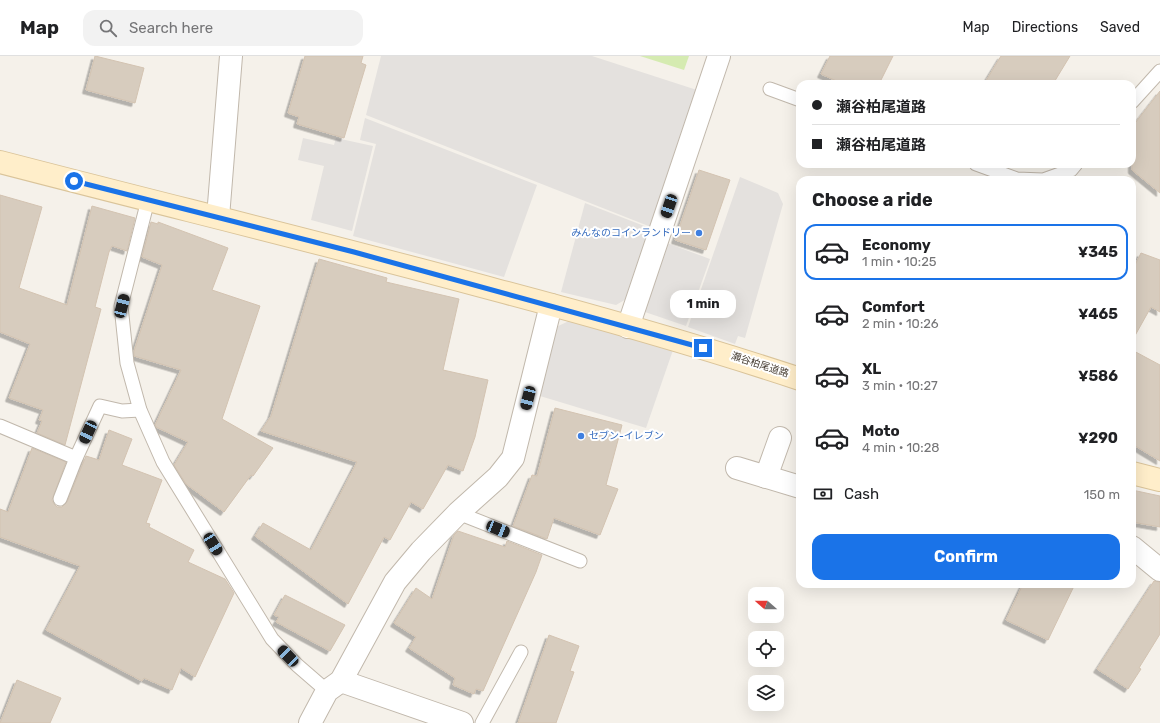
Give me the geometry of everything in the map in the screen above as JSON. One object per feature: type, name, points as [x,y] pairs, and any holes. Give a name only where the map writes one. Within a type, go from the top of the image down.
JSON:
[{"type":"main road","name":"瀬谷柏尾道路","points":[[0,162],[354,252],[551,305],[718,352],[796,378]]},
{"type":"main road","points":[[1136,474],[1160,480]]},
{"type":"street","points":[[218,217],[231,56]]},
{"type":"street","points":[[628,327],[720,56]]},
{"type":"street","points":[[310,723],[334,686],[395,582],[421,551],[458,513],[498,477],[512,458],[551,305]]},
{"type":"street","points":[[766,477],[780,438]]},
{"type":"street","points":[[737,468],[796,486]]},
{"type":"street","points":[[1136,550],[1160,570]]},
{"type":"street","points":[[334,686],[462,723]]},
{"type":"lane","points":[[1136,98],[1160,71]]},
{"type":"lane","points":[[770,89],[796,99]]},
{"type":"lane","points":[[987,168],[1009,176]]},
{"type":"lane","points":[[1054,176],[1073,168]]},
{"type":"lane","points":[[148,200],[122,306],[127,363],[140,410],[163,462],[272,639],[297,665],[334,686]]},
{"type":"lane","points":[[60,499],[76,458],[100,406],[122,411],[140,410]]},
{"type":"lane","points":[[0,426],[76,458]]},
{"type":"lane","points":[[458,513],[580,562]]},
{"type":"lane","points":[[482,723],[521,652]]},
{"type":"green space","points":[[640,56],[689,56],[684,70]]},
{"type":"shaded area","points":[[381,56],[592,56],[700,91],[651,227],[366,115]]},
{"type":"shaded area","points":[[365,118],[537,185],[504,277],[353,236],[376,144],[360,140]]},
{"type":"shaded area","points":[[303,138],[334,145],[336,138],[373,146],[352,231],[311,220],[324,166],[298,160]]},
{"type":"shaded area","points":[[740,177],[778,193],[783,204],[745,338],[738,336],[735,344],[688,327]]},
{"type":"shaded area","points":[[585,203],[652,229],[628,298],[616,305],[561,292]]},
{"type":"shaded area","points":[[667,243],[710,259],[686,326],[642,311]]},
{"type":"shaded area","points":[[571,320],[673,350],[646,428],[540,396],[554,328]]},
{"type":"building","points":[[95,56],[144,68],[135,103],[86,90]]},
{"type":"building","points":[[305,56],[363,56],[361,63],[366,65],[344,138],[297,124],[299,117],[288,113]]},
{"type":"building","points":[[830,56],[893,56],[881,80],[834,80],[821,74]]},
{"type":"building","points":[[1001,56],[1070,56],[1055,80],[986,80]]},
{"type":"building","points":[[1160,91],[1160,193],[1132,170],[1132,168],[1136,168],[1136,122]]},
{"type":"building","points":[[699,170],[730,180],[706,250],[675,240]]},
{"type":"building","points":[[0,195],[42,207],[19,288],[67,305],[92,206],[135,218],[127,251],[112,246],[109,252],[95,307],[101,309],[65,445],[37,433],[42,421],[39,420],[43,410],[9,398],[30,344],[0,332]]},
{"type":"building","points":[[151,222],[158,224],[158,222],[228,248],[212,290],[260,306],[222,419],[273,448],[224,512],[186,484],[174,465],[188,442],[156,427],[155,425],[181,370],[134,356],[134,351],[162,265],[142,257]]},
{"type":"building","points":[[1141,253],[1160,260],[1160,312],[1151,307],[1136,334],[1136,263]]},
{"type":"building","points":[[319,259],[387,278],[386,282],[459,299],[443,370],[488,380],[475,437],[463,471],[448,465],[423,509],[411,502],[390,540],[384,537],[348,604],[255,536],[263,523],[311,550],[357,462],[261,431],[271,416]]},
{"type":"building","points":[[1136,352],[1160,365],[1160,461],[1136,446]]},
{"type":"building","points":[[555,408],[622,425],[606,485],[618,489],[600,535],[554,518],[547,539],[513,526],[532,475],[537,476]]},
{"type":"building","points":[[109,430],[132,439],[122,465],[162,480],[146,523],[150,524],[149,527],[194,550],[188,562],[225,579],[234,593],[195,677],[181,668],[172,690],[144,678],[142,681],[46,630],[80,566],[0,537],[0,509],[8,512],[32,448],[66,462],[52,500],[57,507],[62,507],[67,502],[86,456],[99,460]]},
{"type":"building","points":[[1136,491],[1160,496],[1160,527],[1136,523]]},
{"type":"building","points":[[458,531],[505,547],[507,541],[542,555],[536,572],[483,691],[476,689],[474,694],[453,685],[455,678],[409,648],[416,637],[394,623],[416,588],[432,599],[454,535]]},
{"type":"building","points":[[1154,581],[1160,582],[1160,634],[1128,689],[1097,669]]},
{"type":"building","points":[[1021,588],[1073,588],[1048,640],[1006,620]]},
{"type":"building","points":[[285,595],[345,625],[330,651],[276,622],[279,617],[274,615]]},
{"type":"building","points":[[549,635],[579,646],[570,671],[574,672],[556,723],[518,723]]},
{"type":"building","points":[[17,680],[61,698],[50,723],[0,723]]},
{"type":"place","name":"みんなのコインランドリー","points":[[699,233]]},
{"type":"place","name":"セブン-イレブン","points":[[581,436]]},
{"type":"route","points":[[74,181],[354,252],[577,312],[703,348]]}]
